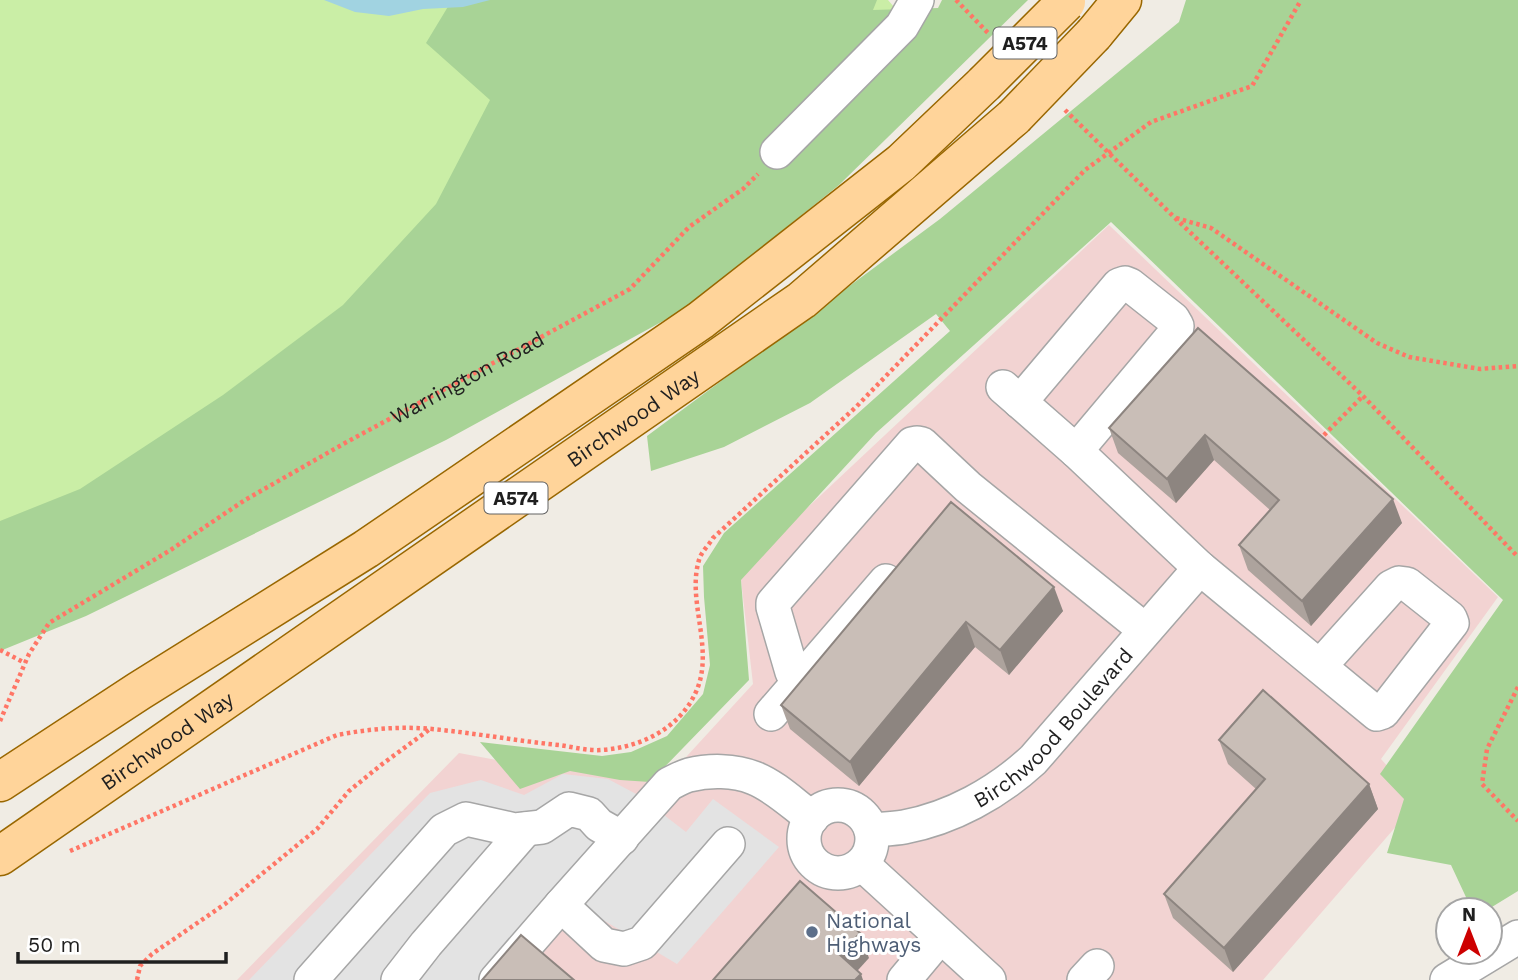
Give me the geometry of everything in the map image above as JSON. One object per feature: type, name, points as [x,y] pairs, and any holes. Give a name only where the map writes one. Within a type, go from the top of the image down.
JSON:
[{"type":"main road","name":"Birchwood Way","points":[[0,856],[802,300],[1014,117],[1094,34],[1122,0]]},
{"type":"main road","name":"Birchwood Way","points":[[0,782],[139,691],[366,549],[701,320],[901,163],[1067,1]]},
{"type":"street","points":[[777,152],[902,26],[917,0]]},
{"type":"street","points":[[1076,451],[1176,332],[1177,326],[1173,319],[1130,285],[1119,285],[1012,394],[1200,568],[1320,666]]},
{"type":"street","points":[[803,676],[792,672],[773,607],[774,600],[912,444],[918,443],[922,444],[959,497],[1145,630]]},
{"type":"street","points":[[771,714],[904,560]]},
{"type":"street","name":"Birchwood Boulevard","points":[[871,830],[903,827],[952,813],[1017,775],[1200,568]]},
{"type":"street","points":[[496,980],[669,784],[687,775],[732,772],[755,778],[812,818]]},
{"type":"street","points":[[837,805],[847,806],[863,816],[871,830],[869,855],[862,864],[852,870],[843,873],[825,870],[808,876],[811,860],[804,843],[812,818],[817,812],[837,805]]},
{"type":"street","points":[[311,980],[444,830],[466,819],[515,830],[542,827],[569,810],[589,814],[599,825],[622,838]]},
{"type":"street","points":[[398,980],[526,829]]},
{"type":"street","points":[[561,905],[604,945],[624,948],[642,943],[728,844]]},
{"type":"street","points":[[862,864],[989,980]]},
{"type":"street","points":[[904,980],[940,937]]},
{"type":"street","points":[[1447,980],[1518,937]]},
{"type":"path","points":[[65,853],[337,735],[375,728],[431,729],[601,750],[634,744],[657,736],[678,718],[693,698],[701,680],[703,659],[696,581],[699,558],[713,538],[856,407],[1085,170],[1151,122],[1252,86],[1301,0]]},
{"type":"path","name":"Warrington Road","points":[[0,721],[29,654],[49,623],[169,551],[245,500],[630,289],[689,227],[743,190],[777,152]]},
{"type":"path","points":[[1108,153],[1363,396],[1518,557]]},
{"type":"path","points":[[1175,218],[1211,228],[1377,343],[1409,357],[1480,369],[1518,366]]},
{"type":"path","points":[[1313,446],[1363,396]]},
{"type":"path","points":[[0,650],[25,663]]},
{"type":"path","points":[[1518,687],[1487,748],[1482,784],[1518,821]]},
{"type":"path","points":[[137,980],[140,966],[152,954],[225,904],[317,829],[349,791],[431,729]]},
{"type":"shaded area","points":[[1109,225],[1498,597],[1381,759],[1418,801],[1263,980],[237,980],[459,753],[544,769],[676,768],[753,684],[740,571]]},
{"type":"shaded area","points":[[563,774],[608,779],[638,795],[686,832],[713,799],[779,847],[677,964],[583,908],[512,980],[249,980],[430,793],[481,780],[524,795]]},
{"type":"green space","points":[[0,0],[888,0],[894,7],[808,104],[0,640]]},
{"type":"green space","points":[[452,0],[877,0],[873,10],[938,8],[942,0],[1028,0],[839,185],[685,309],[446,440],[86,616],[0,651],[0,521],[80,489],[223,395],[343,305],[436,204],[490,100],[426,43]]},
{"type":"green space","points":[[1186,0],[1518,0],[1518,891],[1504,900],[1504,896],[1465,896],[1451,865],[1387,853],[1404,799],[1380,774],[1503,600],[1111,222],[876,433],[741,580],[749,680],[650,782],[620,780],[570,771],[520,789],[480,742],[602,756],[631,752],[667,736],[703,694],[710,665],[703,566],[724,533],[950,331],[936,314],[810,403],[724,447],[651,471],[647,436],[940,219],[1179,22]]},
{"type":"water","points":[[324,0],[490,0],[463,7],[423,9],[389,16],[355,12]]},
{"type":"building","points":[[1198,328],[1393,499],[1302,601],[1239,545],[1279,500],[1205,435],[1167,479],[1109,428]]},
{"type":"building","points":[[951,502],[1054,587],[1000,650],[966,622],[850,762],[781,705]]},
{"type":"building","points":[[1263,690],[1369,784],[1224,948],[1164,894],[1265,779],[1219,740]]},
{"type":"building","points":[[800,881],[860,933],[840,955],[861,974],[855,980],[713,980]]},
{"type":"building","points":[[521,935],[574,980],[482,980]]},
{"type":"place","name":"National Highways","points":[[812,932]]}]
